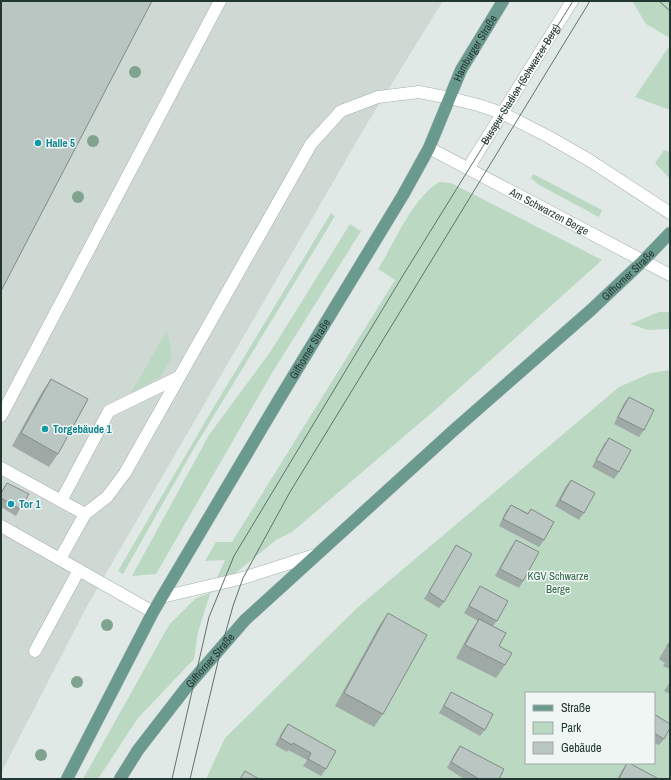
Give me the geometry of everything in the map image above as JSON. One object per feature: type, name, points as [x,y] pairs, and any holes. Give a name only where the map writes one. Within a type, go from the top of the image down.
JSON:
[{"type":"main road","name":"Hamburger Straße","points":[[450,98],[462,70],[503,1]]},
{"type":"main road","name":"Gifhorner Straße","points":[[67,779],[153,612],[278,401],[396,207],[429,148],[450,98]]},
{"type":"main road","name":"Gifhorner Straße","points":[[120,779],[138,750],[195,677],[246,620],[315,555],[643,261],[670,233]]},
{"type":"street","points":[[1,416],[220,1]]},
{"type":"street","name":"Busspur Stadion (Schwarzer Berg)","points":[[470,169],[472,162],[572,1]]},
{"type":"street","points":[[60,559],[85,514],[107,497],[125,474],[311,144],[341,111],[378,97],[419,92],[478,105],[502,113],[589,160],[670,213]]},
{"type":"street","name":"Am Schwarzen Berge","points":[[429,148],[670,275]]},
{"type":"street","points":[[61,501],[109,411],[179,377]]},
{"type":"street","points":[[1,468],[85,514]]},
{"type":"street","points":[[1,526],[153,612]]},
{"type":"street","name":"Gifhorner Straße","points":[[162,597],[243,578],[315,555]]},
{"type":"street","points":[[35,651],[80,570]]},
{"type":"shaded area","points":[[1,1],[443,1],[368,122],[86,608],[1,773]]},
{"type":"green space","points":[[632,1],[670,1],[670,38],[646,24]]},
{"type":"green space","points":[[670,45],[670,110],[635,97]]},
{"type":"green space","points":[[664,150],[670,152],[670,179],[655,163]]},
{"type":"green space","points":[[533,174],[602,210],[599,217],[539,185],[531,178]]},
{"type":"green space","points":[[439,182],[451,183],[602,260],[435,410],[292,532],[276,540],[210,594],[198,632],[194,659],[138,718],[98,779],[83,779],[169,625],[196,598],[210,593],[225,560],[205,561],[216,542],[232,542],[395,280],[378,269],[412,210],[420,199]]},
{"type":"green space","points":[[331,213],[335,216],[193,450],[123,574],[118,571],[212,410]]},
{"type":"green space","points":[[350,224],[361,231],[272,373],[156,574],[132,576],[209,435],[271,351]]},
{"type":"green space","points":[[659,312],[670,312],[670,329],[648,330],[630,324]]},
{"type":"green space","points":[[167,330],[172,356],[161,377],[131,393]]},
{"type":"green space","name":"KGV Schwarze Berge","points":[[670,370],[670,779],[206,779],[225,738],[357,608],[619,387],[651,373]]},
{"type":"building","name":"Halle 5","points":[[1,1],[152,1],[1,291]]},
{"type":"building","name":"Torgebäude 1","points":[[51,379],[88,399],[58,454],[21,433]]},
{"type":"building","points":[[629,397],[654,410],[644,430],[618,417]]},
{"type":"building","points":[[609,438],[631,450],[619,472],[596,460]]},
{"type":"building","points":[[571,480],[595,493],[584,513],[560,500]]},
{"type":"building","points":[[7,483],[29,494],[20,509],[1,498],[1,493]]},
{"type":"building","points":[[511,505],[528,514],[531,509],[554,522],[544,540],[503,519]]},
{"type":"building","points":[[516,540],[539,552],[523,581],[500,569]]},
{"type":"building","points":[[456,545],[472,554],[444,602],[429,592]]},
{"type":"building","points":[[480,586],[508,601],[497,621],[469,606]]},
{"type":"building","points":[[388,613],[427,635],[383,714],[344,693]]},
{"type":"building","points":[[479,619],[506,633],[499,646],[512,653],[505,665],[465,645]]},
{"type":"building","points":[[451,692],[493,714],[485,730],[444,706]]},
{"type":"building","points":[[655,715],[670,724],[670,728],[664,739],[655,734]]},
{"type":"building","points":[[288,724],[336,751],[326,769],[308,759],[311,753],[280,738]]},
{"type":"building","points":[[460,746],[504,769],[499,779],[479,779],[451,762]]},
{"type":"building","points":[[626,764],[631,764],[657,778],[657,779],[619,779]]},
{"type":"building","points":[[245,771],[259,779],[240,779]]},
{"type":"tram line","points":[[172,779],[209,617],[234,556],[402,277],[573,1]]},
{"type":"tram line","points":[[190,779],[221,649],[233,606],[243,578],[290,492],[590,1]]},
{"type":"tram line","points":[[659,1],[670,11]]},
{"type":"place","name":"Halle 5","points":[[38,143]]},
{"type":"place","name":"Torgebäude 1","points":[[45,429]]},
{"type":"place","name":"Tor 1","points":[[11,504]]}]
